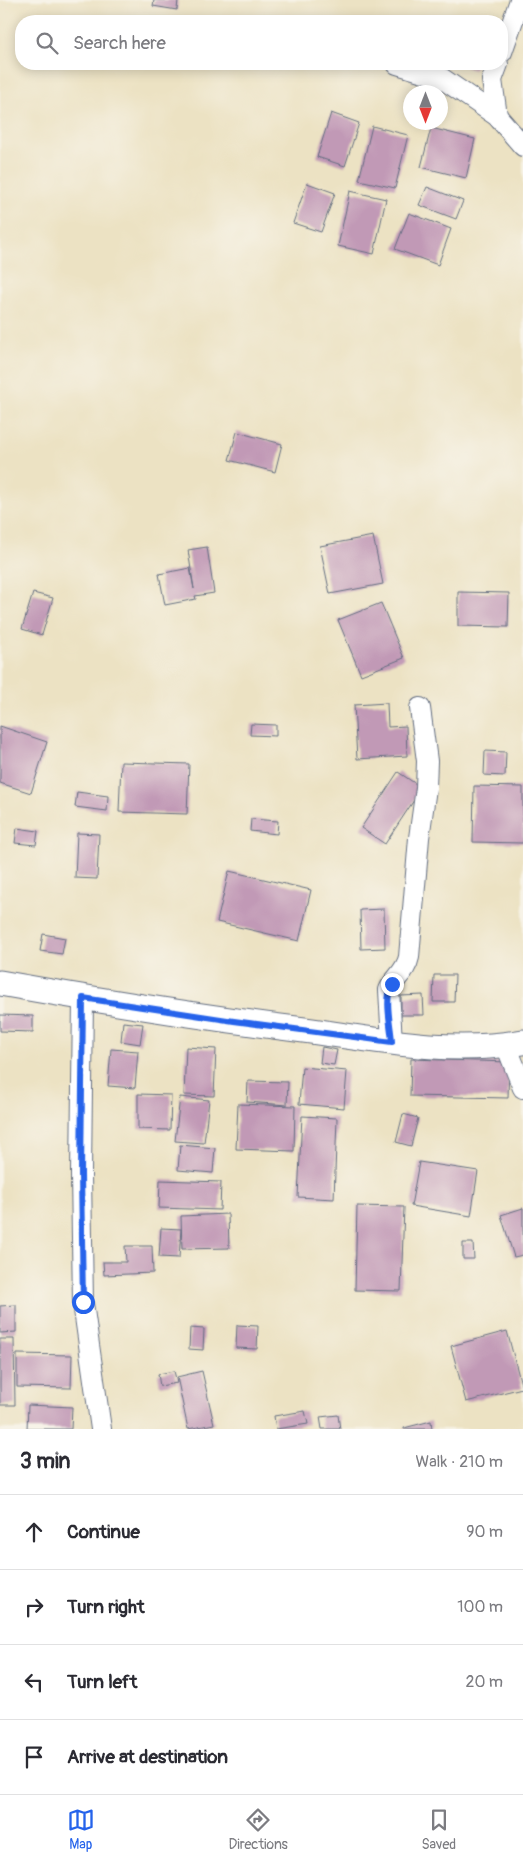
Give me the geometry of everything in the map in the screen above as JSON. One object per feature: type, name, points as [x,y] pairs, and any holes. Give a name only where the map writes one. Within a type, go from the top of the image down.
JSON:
[{"type":"street","points":[[508,35],[520,0]]},
{"type":"street","points":[[417,70],[440,77],[497,116],[523,146]]},
{"type":"street","points":[[496,70],[492,80],[497,116]]},
{"type":"street","points":[[392,1042],[389,990],[404,971],[409,957],[419,838],[425,804],[427,761],[420,708]]},
{"type":"street","points":[[0,983],[83,998],[234,1021],[392,1042],[451,1047],[514,1043],[523,1088]]},
{"type":"street","points":[[83,998],[81,1174],[83,1302],[101,1429]]},
{"type":"building","points":[[154,0],[178,0],[177,10],[153,6]]},
{"type":"building","points":[[331,113],[359,123],[345,166],[317,157]]},
{"type":"building","points":[[372,126],[408,135],[395,188],[359,180]]},
{"type":"building","points":[[430,130],[439,130],[475,139],[466,178],[421,167]]},
{"type":"building","points":[[307,183],[335,193],[321,232],[293,223]]},
{"type":"building","points":[[427,187],[463,201],[456,219],[419,205]]},
{"type":"building","points":[[350,191],[386,199],[374,254],[338,246]]},
{"type":"building","points":[[409,213],[451,229],[438,265],[395,249]]},
{"type":"building","points":[[237,432],[282,444],[275,472],[229,460]]},
{"type":"building","points":[[373,536],[383,584],[330,594],[320,546]]},
{"type":"building","points":[[207,547],[214,593],[195,596],[196,599],[165,605],[159,574],[190,568],[194,589],[188,550]]},
{"type":"building","points":[[458,592],[509,593],[508,627],[458,626]]},
{"type":"building","points":[[33,593],[53,598],[42,635],[22,629]]},
{"type":"building","points":[[381,603],[404,658],[361,675],[338,620]]},
{"type":"building","points":[[387,703],[388,727],[406,726],[407,756],[357,759],[354,705]]},
{"type":"building","points":[[251,724],[276,725],[276,736],[250,735]]},
{"type":"building","points":[[0,726],[47,742],[31,793],[0,783]]},
{"type":"building","points":[[485,751],[506,752],[505,776],[484,775]]},
{"type":"building","points":[[121,762],[189,764],[187,814],[119,812]]},
{"type":"building","points":[[398,772],[422,788],[385,844],[361,828]]},
{"type":"building","points":[[474,786],[523,787],[523,843],[473,842]]},
{"type":"building","points":[[77,792],[108,796],[107,811],[75,807]]},
{"type":"building","points":[[251,819],[278,821],[277,834],[250,831]]},
{"type":"building","points":[[17,828],[38,831],[36,845],[15,843]]},
{"type":"building","points":[[77,833],[99,834],[97,879],[75,878]]},
{"type":"building","points":[[229,871],[311,890],[299,941],[217,922]]},
{"type":"building","points":[[384,909],[385,948],[361,949],[360,910]]},
{"type":"building","points":[[43,934],[65,938],[62,954],[40,951]]},
{"type":"building","points":[[434,975],[455,975],[454,1002],[433,1002]]},
{"type":"building","points":[[423,995],[424,1015],[401,1015],[401,996]]},
{"type":"building","points":[[0,1015],[33,1016],[33,1032],[0,1031]]},
{"type":"building","points":[[123,1022],[143,1024],[140,1044],[121,1041]]},
{"type":"building","points":[[186,1047],[216,1049],[214,1096],[184,1095]]},
{"type":"building","points":[[322,1047],[337,1050],[334,1065],[320,1063]]},
{"type":"building","points":[[111,1049],[138,1051],[135,1088],[108,1086]]},
{"type":"building","points":[[411,1059],[509,1062],[508,1098],[410,1096]]},
{"type":"building","points":[[302,1067],[347,1071],[344,1108],[299,1104]]},
{"type":"building","points":[[248,1081],[288,1082],[287,1105],[247,1102]]},
{"type":"building","points":[[138,1094],[171,1095],[170,1130],[138,1129]]},
{"type":"building","points":[[180,1097],[209,1100],[204,1143],[175,1141]]},
{"type":"building","points":[[238,1104],[295,1106],[294,1151],[236,1149]]},
{"type":"building","points":[[403,1114],[418,1118],[411,1146],[396,1142]]},
{"type":"building","points":[[302,1116],[337,1118],[334,1199],[298,1197]]},
{"type":"building","points":[[180,1145],[215,1148],[213,1173],[178,1170]]},
{"type":"building","points":[[419,1162],[478,1171],[471,1216],[411,1206]]},
{"type":"building","points":[[160,1180],[221,1182],[220,1210],[159,1208]]},
{"type":"building","points":[[357,1206],[404,1207],[401,1291],[355,1290]]},
{"type":"building","points":[[523,1208],[523,1255],[514,1257],[501,1215]]},
{"type":"building","points":[[228,1214],[229,1248],[182,1249],[181,1216]]},
{"type":"building","points":[[161,1228],[181,1229],[179,1258],[159,1257]]},
{"type":"building","points":[[463,1243],[473,1243],[474,1259],[463,1259]]},
{"type":"building","points":[[125,1246],[152,1246],[153,1273],[104,1275],[103,1262],[126,1262]]},
{"type":"building","points":[[16,1305],[16,1332],[0,1333],[0,1306]]},
{"type":"building","points":[[237,1325],[258,1326],[257,1349],[236,1348]]},
{"type":"building","points":[[190,1328],[204,1329],[203,1350],[189,1349]]},
{"type":"building","points":[[507,1331],[522,1388],[466,1402],[451,1346]]},
{"type":"building","points":[[0,1339],[14,1339],[15,1405],[0,1405]]},
{"type":"building","points":[[17,1354],[72,1355],[71,1388],[17,1387]]},
{"type":"building","points":[[174,1371],[177,1383],[160,1386],[158,1374]]},
{"type":"building","points":[[202,1371],[214,1424],[188,1429],[177,1377]]},
{"type":"building","points":[[28,1405],[72,1407],[71,1429],[27,1429]]},
{"type":"building","points":[[305,1411],[308,1424],[276,1429],[274,1416]]},
{"type":"building","points":[[338,1415],[340,1429],[322,1429],[320,1417]]},
{"type":"building","points":[[431,1421],[432,1429],[404,1429],[404,1428]]},
{"type":"route","points":[[83,1302],[81,1174],[83,998],[392,1042],[389,999],[389,990],[392,984]]}]
